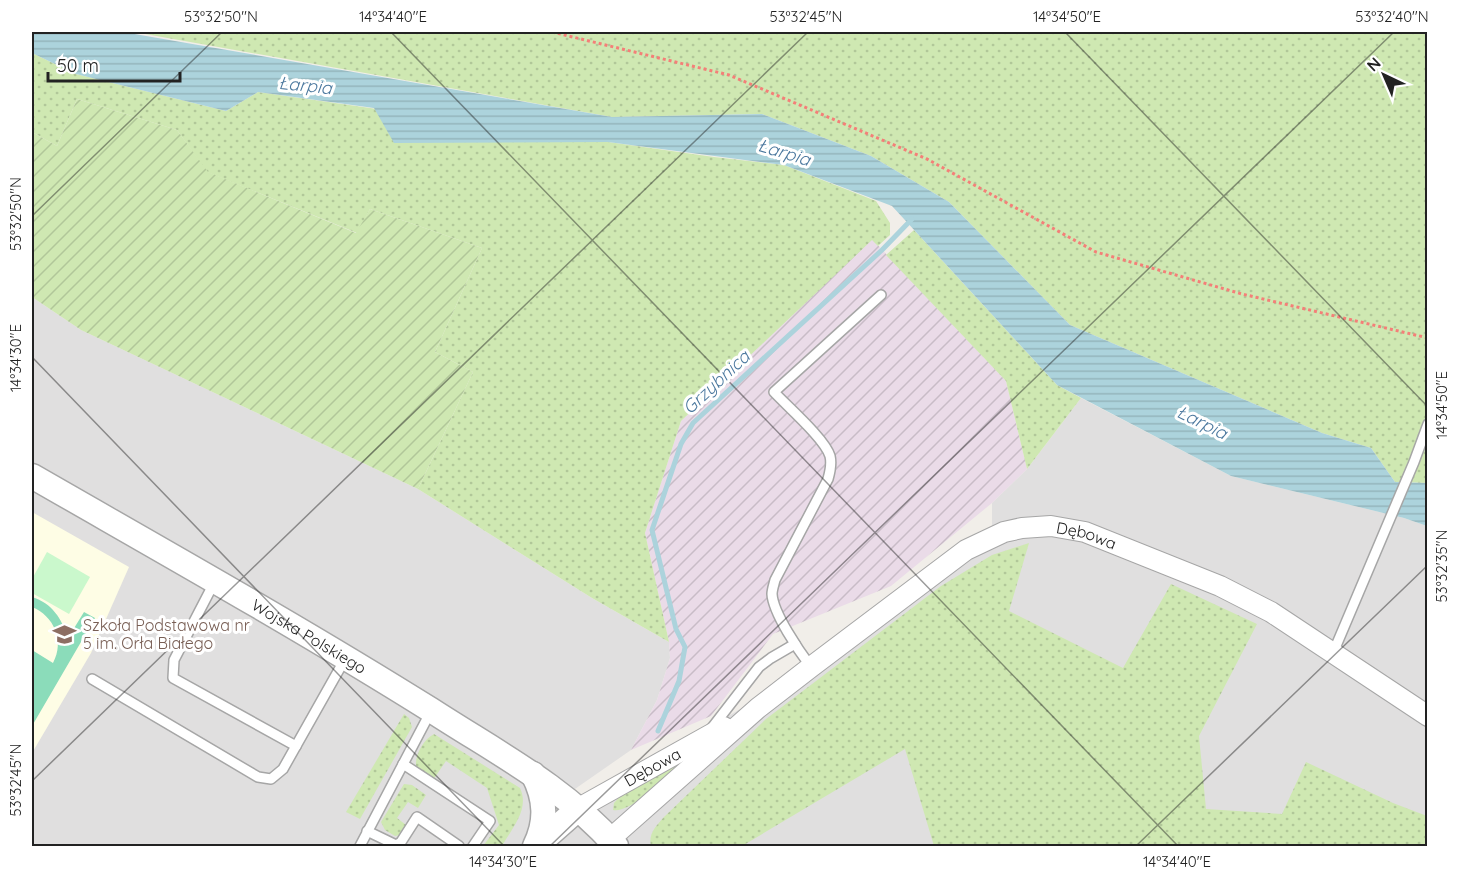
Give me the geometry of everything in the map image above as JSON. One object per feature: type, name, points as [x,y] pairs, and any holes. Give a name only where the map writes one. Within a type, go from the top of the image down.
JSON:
[{"type":"street","name":"Wojska Polskiego","points":[[32,476],[346,656],[532,774],[579,808],[609,844]]},
{"type":"street","name":"Dębowa","points":[[609,844],[758,708],[966,550],[1004,532],[1036,526],[1068,528],[1085,532],[1183,570],[1255,603],[1428,717]]},
{"type":"street","name":"Dębowa","points":[[579,808],[758,708]]},
{"type":"street","points":[[532,774],[541,792],[544,813],[536,846]]},
{"type":"street","points":[[536,846],[579,808]]},
{"type":"lane","points":[[811,667],[795,644],[772,594],[775,580],[828,479],[831,463],[826,448],[774,392],[881,295]]},
{"type":"lane","points":[[1333,653],[1388,526],[1428,424]]},
{"type":"lane","points":[[215,581],[174,660],[173,678],[296,746]]},
{"type":"lane","points":[[702,739],[759,667],[795,644]]},
{"type":"lane","points":[[92,679],[258,777],[271,778],[283,769],[346,656]]},
{"type":"lane","points":[[360,846],[431,711]]},
{"type":"lane","points":[[403,764],[490,821],[474,846]]},
{"type":"lane","points":[[368,831],[396,845],[401,842],[417,818],[459,846]]},
{"type":"path","points":[[552,32],[729,75],[927,159],[1096,252],[1242,294],[1428,338]]},
{"type":"shaded area","points":[[872,239],[1006,381],[1027,469],[992,503],[891,586],[773,634],[711,716],[631,750],[657,700],[670,658],[669,642],[645,533],[681,421]]},
{"type":"shaded area","points":[[32,297],[81,330],[418,489],[592,598],[669,642],[670,658],[657,700],[631,750],[572,791],[32,469]]},
{"type":"shaded area","points":[[1081,398],[1231,476],[1404,518],[1427,526],[1427,846],[32,846],[32,487],[230,598],[561,803],[589,793],[756,700],[962,543],[992,527],[992,503],[1027,469]]},
{"type":"shaded area","name":"Szkoła Podstawowa nr 5 im. Orła Białego","points":[[32,512],[129,567],[91,653],[32,753]]},
{"type":"green space","points":[[134,32],[1427,32],[1427,483],[1395,482],[1371,448],[1322,433],[1070,325],[949,202],[871,156],[762,114],[612,117]]},
{"type":"green space","points":[[32,53],[76,74],[226,111],[258,92],[784,165],[876,201],[890,223],[890,235],[878,246],[872,240],[681,421],[645,533],[669,642],[592,598],[418,489],[473,372],[435,352],[482,248],[370,209],[357,233],[207,172],[177,130],[77,99],[57,146],[32,132]]},
{"type":"green space","points":[[77,99],[177,130],[208,172],[356,233],[370,209],[482,248],[435,352],[473,372],[418,489],[81,330],[32,297],[32,132],[57,146]]},
{"type":"green space","points":[[914,230],[1057,385],[1081,398],[1027,469],[1006,381],[886,255]]},
{"type":"green space","points":[[1029,543],[1009,611],[1123,668],[1171,584],[1257,624],[1199,736],[1206,809],[1282,814],[1306,762],[1393,803],[1427,816],[1427,846],[934,846],[905,749],[742,846],[651,846],[652,834],[664,817],[766,719],[941,586],[992,555]]},
{"type":"green space","points":[[47,552],[90,577],[69,614],[32,593],[32,579]]},
{"type":"green space","points":[[32,597],[51,608],[63,624],[68,638],[84,612],[95,618],[32,726],[32,650],[53,663],[58,646],[55,630],[46,616],[32,607]]},
{"type":"green space","points":[[404,714],[409,718],[412,727],[360,819],[346,812]]},
{"type":"green space","points":[[434,734],[520,788],[523,796],[521,811],[502,846],[483,846],[499,825],[487,788],[446,761],[433,780],[416,766],[421,747]]},
{"type":"green space","points":[[707,745],[647,795],[622,809],[613,810],[614,803],[624,792]]},
{"type":"green space","points":[[404,784],[412,785],[426,795],[418,808],[408,802],[397,818],[406,825],[400,835],[395,836],[385,830],[381,822]]},
{"type":"water","name":"Łarpia","points":[[32,32],[123,32],[612,117],[762,114],[871,156],[949,202],[1070,325],[1322,433],[1371,448],[1395,482],[1427,483],[1427,526],[1404,518],[1231,476],[1057,385],[892,206],[784,165],[608,142],[394,143],[374,108],[258,92],[226,111],[76,74],[32,53]]},
{"type":"waterway","name":"Grzybnica","points":[[658,731],[679,681],[685,647],[676,629],[652,530],[681,444],[693,423],[882,250],[912,219]]},
{"type":"place","name":"Szkoła Podstawowa nr 5 im. Orła Białego","points":[[65,634]]}]
